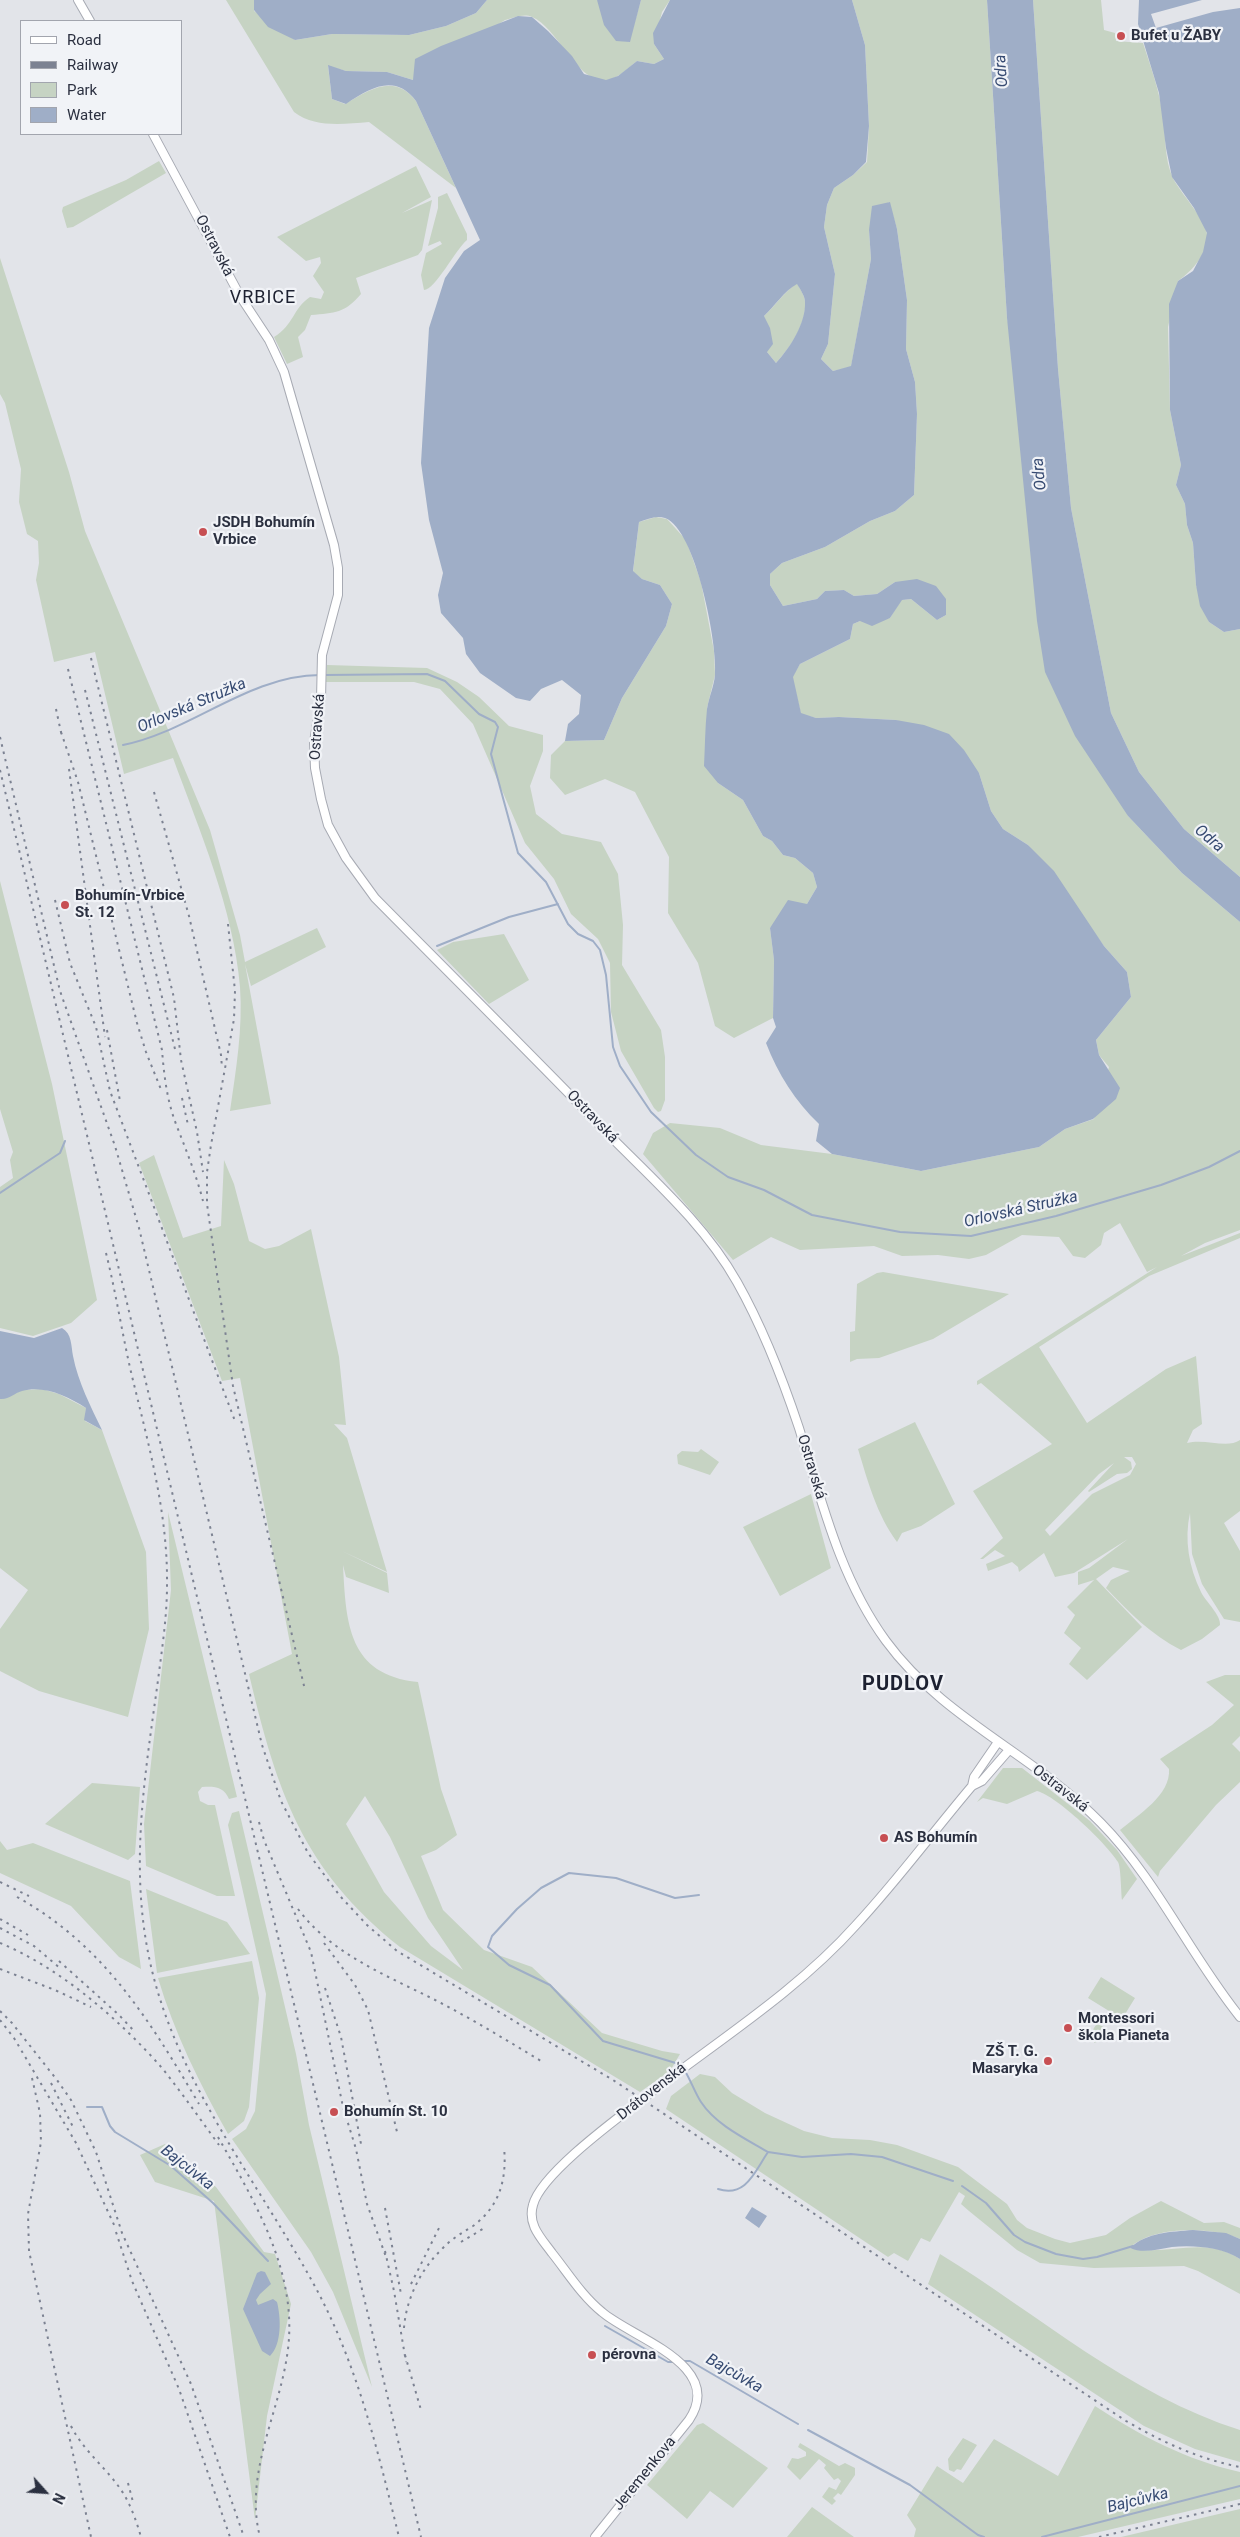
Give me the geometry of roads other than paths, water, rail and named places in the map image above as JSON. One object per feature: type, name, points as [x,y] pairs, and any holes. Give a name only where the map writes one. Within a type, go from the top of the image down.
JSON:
[{"type":"main road","points":[[78,0],[89,20]]},
{"type":"main road","name":"Ostravská","points":[[154,135],[240,296],[269,340],[291,392],[334,545],[338,568],[336,606],[326,636],[321,666],[322,683],[314,742],[316,768],[324,812],[346,858],[375,898],[670,1197],[723,1258],[758,1321],[778,1368],[828,1525],[852,1584],[886,1641],[929,1690],[1073,1798],[1103,1824],[1146,1878],[1208,1974],[1240,2017]]},
{"type":"main road","name":"Drátovenská","points":[[972,1786],[974,1777],[998,1742]]},
{"type":"main road","name":"Drátovenská","points":[[694,2411],[697,2396],[695,2382],[684,2364],[595,2307],[536,2233],[532,2210],[540,2190],[569,2161],[629,2109],[791,1986],[838,1944],[856,1926],[972,1786],[982,1781],[1009,1750]]},
{"type":"main road","name":"Jeremenkova","points":[[595,2537],[689,2420],[694,2411]]},
{"type":"water","points":[[254,0],[487,0],[476,13],[446,26],[409,35],[332,34],[295,40],[268,27],[254,10]]},
{"type":"water","points":[[597,0],[641,0],[630,42],[616,41],[604,25]]},
{"type":"water","points":[[670,0],[852,0],[865,45],[869,126],[866,162],[853,175],[834,188],[827,205],[824,227],[835,274],[828,344],[821,359],[833,371],[851,366],[871,259],[869,230],[872,206],[890,202],[897,229],[907,300],[906,349],[915,382],[917,414],[914,495],[895,511],[870,521],[825,547],[782,563],[770,574],[770,585],[783,606],[817,599],[825,591],[844,590],[854,596],[877,594],[895,582],[917,579],[936,586],[946,599],[946,615],[937,620],[911,599],[902,600],[890,618],[872,626],[860,621],[853,624],[850,639],[800,664],[793,677],[801,713],[816,718],[839,717],[896,720],[924,725],[949,734],[964,750],[979,773],[991,811],[1003,829],[1028,845],[1054,871],[1104,946],[1127,972],[1131,997],[1096,1040],[1099,1055],[1120,1088],[1116,1099],[1093,1119],[1065,1129],[1039,1147],[921,1171],[832,1154],[816,1141],[819,1124],[802,1106],[788,1086],[776,1066],[766,1043],[776,1027],[773,1018],[774,960],[770,928],[788,900],[807,904],[817,887],[813,873],[795,858],[783,855],[772,841],[763,836],[743,800],[718,783],[704,766],[707,709],[715,675],[713,640],[703,590],[695,565],[686,543],[676,527],[662,517],[639,522],[633,571],[642,579],[660,585],[672,604],[666,626],[622,698],[604,740],[565,741],[568,724],[579,714],[581,695],[562,680],[541,689],[530,701],[516,698],[480,673],[466,654],[463,638],[441,613],[438,595],[443,573],[429,520],[421,463],[429,328],[445,278],[464,251],[480,240],[416,101],[408,92],[400,87],[391,85],[373,89],[346,104],[332,99],[328,65],[346,71],[387,72],[413,80],[415,59],[441,46],[518,16],[532,17],[548,31],[572,56],[584,74],[606,80],[618,76],[637,61],[654,64],[664,59],[654,44],[653,33]],"holes":[[[797,284],[805,300],[803,318],[792,343],[776,363],[767,352],[773,344],[770,328],[764,316]]]},
{"type":"water","name":"Odra","points":[[987,0],[1033,0],[1058,369],[1071,508],[1111,713],[1139,772],[1184,829],[1240,877],[1240,922],[1182,873],[1128,816],[1075,736],[1045,672],[1037,621],[1007,318]]},
{"type":"water","points":[[1139,0],[1202,0],[1151,14],[1156,28],[1213,12],[1240,8],[1240,629],[1224,632],[1209,622],[1200,606],[1196,585],[1193,543],[1187,525],[1185,504],[1176,485],[1181,465],[1170,410],[1169,304],[1178,281],[1193,271],[1203,252],[1207,233],[1194,208],[1172,177],[1159,93],[1138,24]]},
{"type":"water","points":[[62,1328],[68,1333],[78,1375],[102,1430],[84,1420],[86,1408],[71,1399],[55,1393],[39,1389],[19,1392],[0,1399],[0,1331],[34,1338]]},
{"type":"water","points":[[752,2207],[767,2216],[759,2228],[745,2218]]},
{"type":"water","points":[[1193,2230],[1226,2233],[1240,2239],[1240,2259],[1216,2249],[1189,2246],[1145,2251],[1130,2248],[1152,2236],[1168,2232]]},
{"type":"water","points":[[265,2272],[271,2284],[256,2300],[258,2305],[273,2299],[277,2302],[279,2316],[279,2338],[270,2356],[262,2351],[243,2309],[257,2273]]},
{"type":"waterway","name":"Orlovská Stružka","points":[[325,675],[427,674],[445,681],[479,714],[495,722],[498,727],[491,754],[518,853],[546,882],[568,924],[578,934],[593,941],[600,950],[606,975],[613,1047],[620,1066],[651,1112],[696,1155],[728,1177],[764,1190],[812,1215],[900,1232],[971,1236],[1056,1216],[1161,1185],[1209,1167],[1240,1151]]},
{"type":"waterway","name":"Orlovská Stružka","points":[[123,745],[172,729],[269,684],[294,677],[320,675]]},
{"type":"waterway","points":[[437,946],[509,917],[558,904]]},
{"type":"waterway","points":[[0,1193],[60,1153],[65,1141]]},
{"type":"waterway","points":[[682,2067],[679,2064],[603,2041],[550,1985],[509,1965],[488,1947],[492,1936],[517,1909],[541,1888],[569,1873],[616,1878],[675,1898],[699,1895]]},
{"type":"waterway","points":[[685,2071],[701,2102],[715,2118],[732,2131],[768,2152]]},
{"type":"waterway","name":"Bajcůvka","points":[[87,2107],[102,2107],[110,2126],[115,2132],[171,2166],[213,2203],[268,2261]]},
{"type":"waterway","points":[[718,2189],[728,2191],[736,2190],[743,2186],[749,2181],[768,2152],[802,2157],[851,2154],[882,2157],[953,2181]]},
{"type":"waterway","points":[[962,2186],[986,2203],[1014,2235],[1025,2242],[1056,2254],[1083,2259],[1097,2257],[1133,2246]]},
{"type":"waterway","name":"Bajcůvka","points":[[605,2326],[668,2362],[675,2362]]},
{"type":"waterway","name":"Bajcůvka","points":[[682,2361],[690,2361],[798,2424]]},
{"type":"waterway","name":"Bajcůvka","points":[[808,2430],[910,2485],[978,2535],[984,2537]]},
{"type":"waterway","name":"Bajcůvka","points":[[1042,2537],[1240,2486]]},
{"type":"railway","points":[[91,658],[174,998],[181,1060],[197,1132],[203,1172]]},
{"type":"railway","points":[[68,669],[162,1050],[170,1106],[203,1201]]},
{"type":"railway","points":[[85,690],[175,1049]]},
{"type":"railway","points":[[56,709],[62,737]]},
{"type":"railway","points":[[61,732],[78,782],[137,1023],[162,1092]]},
{"type":"railway","points":[[0,737],[60,991],[115,1146],[139,1228],[262,1745],[281,1801],[308,1853],[340,1896],[367,1925],[397,1951],[613,2080],[1126,2421],[1181,2449],[1225,2464],[1240,2467]]},
{"type":"railway","points":[[69,769],[105,1037]]},
{"type":"railway","points":[[0,770],[421,2537]]},
{"type":"railway","points":[[154,792],[189,916],[221,1055],[222,1068]]},
{"type":"railway","points":[[55,900],[70,963],[96,1027],[110,1091],[235,1421]]},
{"type":"railway","points":[[228,924],[235,991],[234,1019],[207,1172],[207,1204],[233,1386],[305,1690]]},
{"type":"railway","points":[[107,1030],[120,1101]]},
{"type":"railway","points":[[182,1098],[188,1125]]},
{"type":"railway","points":[[106,1253],[156,1478],[161,1504],[166,1558],[167,1597],[165,1621],[141,1821],[141,1891],[150,1962],[162,2005],[178,2047],[198,2088],[219,2127],[290,2243],[328,2312],[354,2374],[374,2438],[399,2537]]},
{"type":"railway","points":[[259,1822],[264,1840],[311,1952],[343,2107],[356,2149],[367,2204],[386,2257]]},
{"type":"railway","points":[[0,1882],[29,1896]]},
{"type":"railway","points":[[17,1897],[48,1916],[75,1938],[122,1987],[162,2043],[199,2104]]},
{"type":"railway","points":[[298,1909],[328,1940],[345,1953],[454,2010],[541,2061]]},
{"type":"railway","points":[[0,1919],[28,1935]]},
{"type":"railway","points":[[0,1928],[34,1946],[61,1969]]},
{"type":"railway","points":[[0,1943],[22,1953],[66,1980],[108,2014],[162,2068],[219,2145]]},
{"type":"railway","points":[[324,1943],[355,1985],[368,2010],[397,2132]]},
{"type":"railway","points":[[59,1961],[135,2032]]},
{"type":"railway","points":[[0,1969],[55,1990],[91,2007]]},
{"type":"railway","points":[[325,1988],[341,2037],[361,2144]]},
{"type":"railway","points":[[0,2011],[12,2023],[71,2100],[96,2152],[122,2233],[191,2384],[244,2537]]},
{"type":"railway","points":[[0,2020],[14,2038],[76,2143],[116,2229]]},
{"type":"railway","points":[[32,2078],[40,2113],[41,2142],[28,2214],[29,2251],[91,2537]]},
{"type":"railway","points":[[51,2083],[73,2127]]},
{"type":"railway","points":[[218,2137],[247,2188],[272,2242],[281,2269],[287,2297],[289,2326],[287,2356],[283,2378],[264,2446],[256,2491],[256,2514],[260,2537]]},
{"type":"railway","points":[[404,2328],[411,2296],[427,2266],[449,2242],[482,2218],[495,2201],[503,2181],[504,2147]]},
{"type":"railway","points":[[385,2208],[401,2294]]},
{"type":"railway","points":[[461,2242],[486,2227]]},
{"type":"railway","points":[[411,2284],[439,2228]]},
{"type":"railway","points":[[116,2232],[132,2281],[179,2389],[230,2537]]},
{"type":"railway","points":[[385,2251],[406,2362]]},
{"type":"railway","points":[[405,2355],[421,2410]]},
{"type":"railway","points":[[71,2426],[81,2443],[123,2493],[132,2511],[141,2537]]},
{"type":"railway","points":[[128,2483],[133,2502]]},
{"type":"railway","points":[[1099,2537],[1240,2504]]},
{"type":"place","name":"Bufet u ŽABY","points":[[1121,36]]},
{"type":"place","name":"JSDH Bohumín Vrbice","points":[[203,532]]},
{"type":"place","name":"Bohumín-Vrbice St. 12","points":[[65,905]]},
{"type":"place","name":"AS Bohumín","points":[[884,1838]]},
{"type":"place","name":"Montessori škola Pianeta","points":[[1068,2028]]},
{"type":"place","name":"ZŠ T. G. Masaryka","points":[[1048,2061]]},
{"type":"place","name":"Bohumín St. 10","points":[[334,2112]]},
{"type":"place","name":"pérovna","points":[[592,2355]]},
{"type":"district","name":"VRBICE","points":[[263,298]]},
{"type":"district","name":"PUDLOV","points":[[903,1685]]}]
